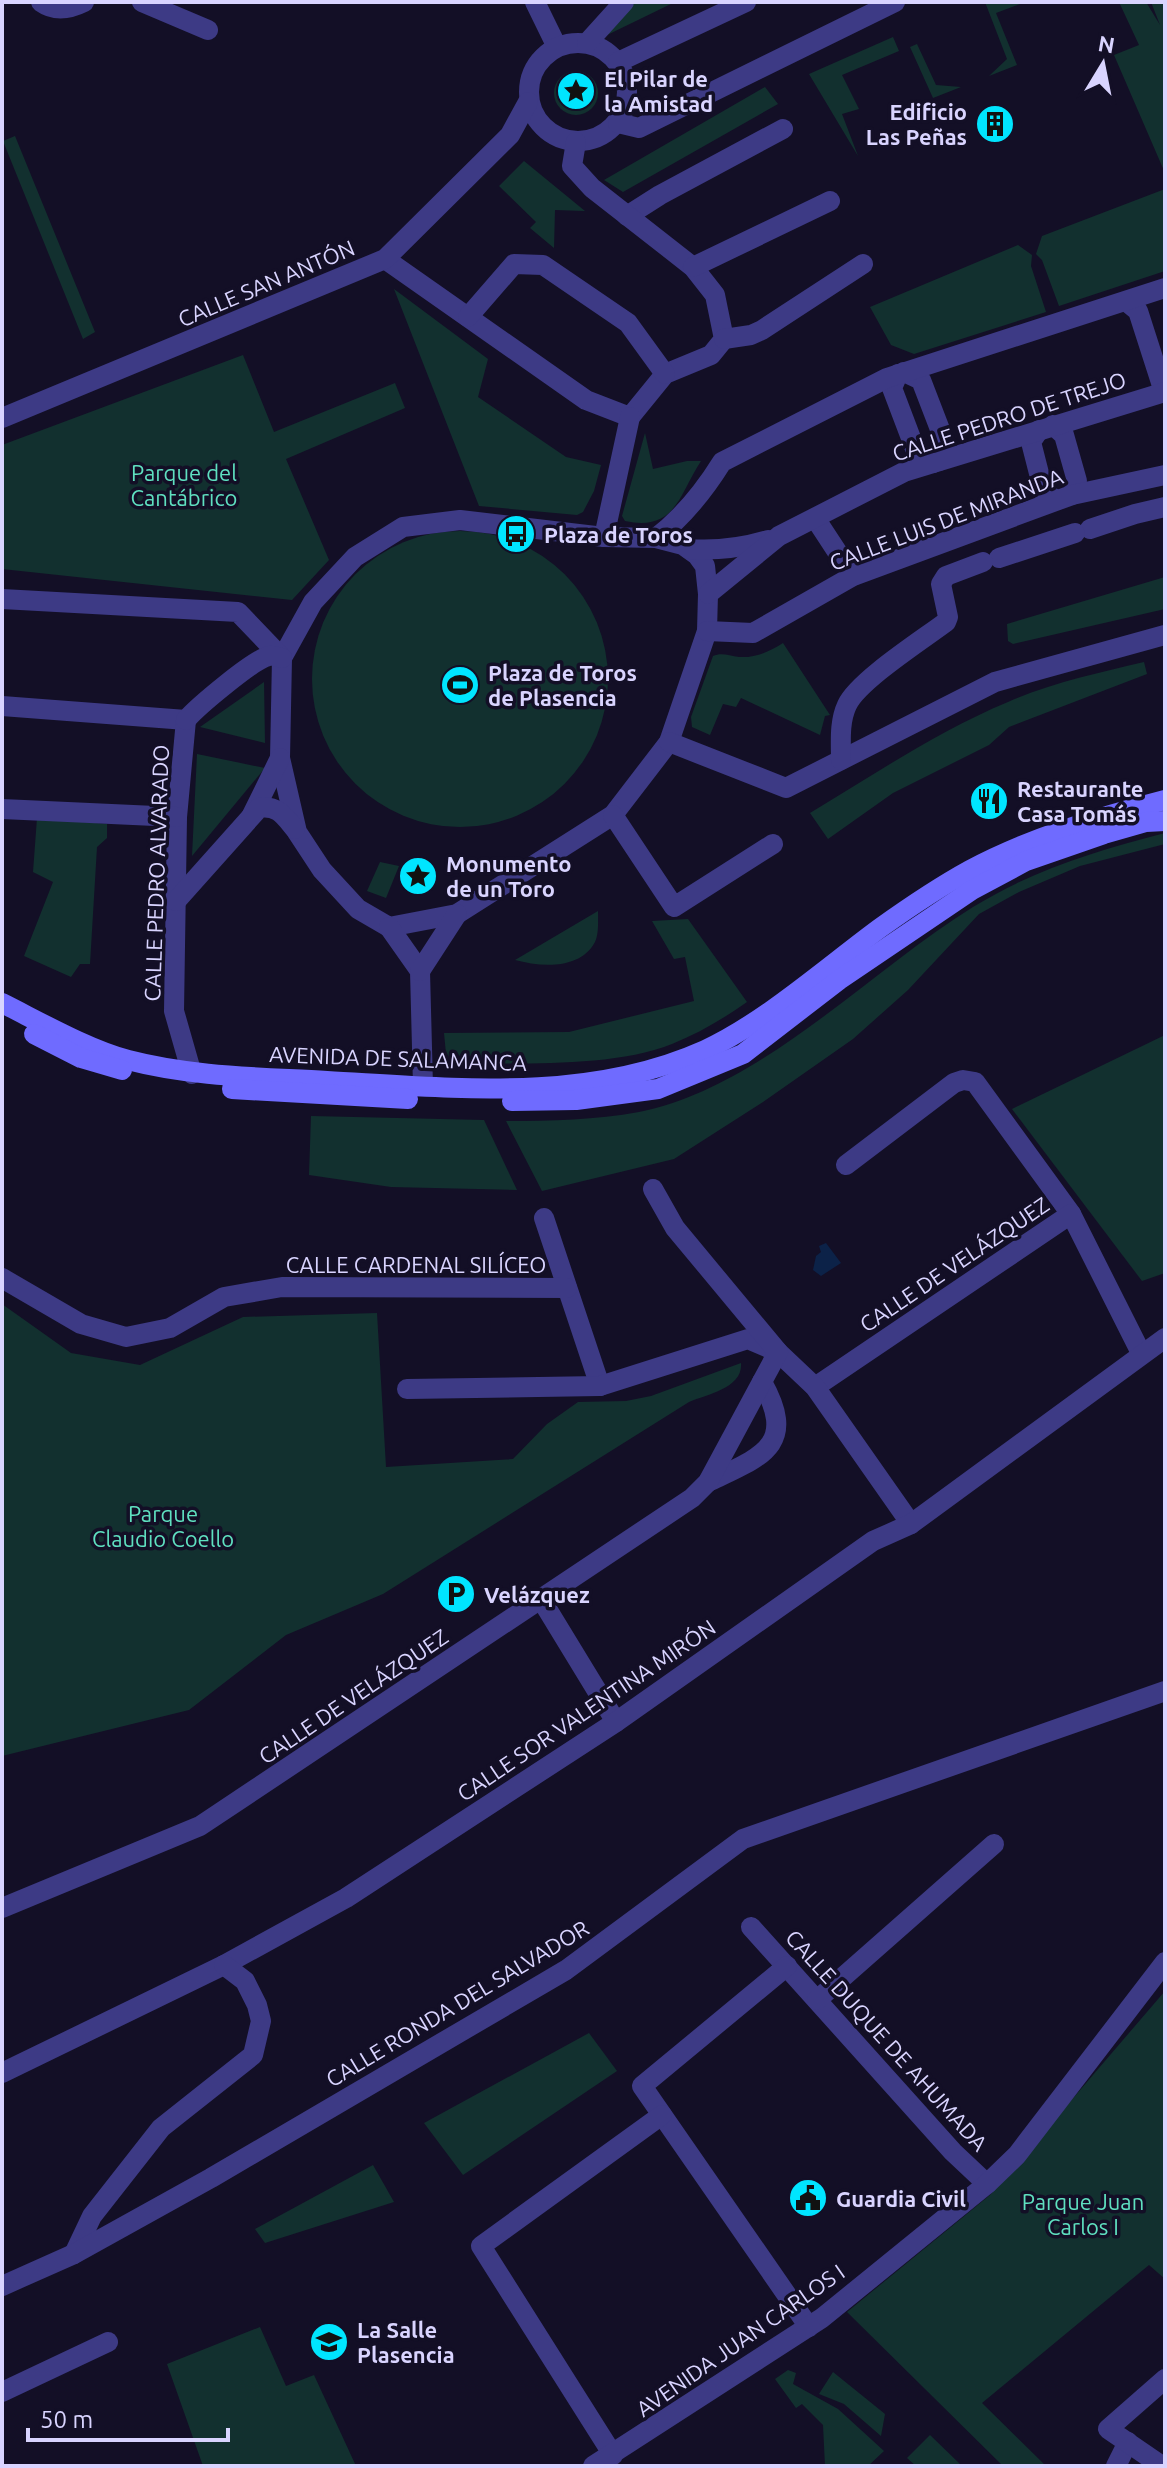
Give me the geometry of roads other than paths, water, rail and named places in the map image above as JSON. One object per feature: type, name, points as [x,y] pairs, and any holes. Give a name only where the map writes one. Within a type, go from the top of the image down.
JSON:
[{"type":"main road","name":"AVENIDA DE SALAMANCA","points":[[2,1003],[62,1033],[125,1059],[192,1074],[503,1089],[592,1082],[650,1071],[707,1049],[760,1018],[883,926],[970,870],[1050,836],[1165,800]]},
{"type":"main road","name":"AVENIDA DE SALAMANCA","points":[[2,1017],[81,1058],[151,1079],[215,1088],[463,1101],[576,1100],[658,1089],[743,1054],[839,980],[972,890],[1039,857],[1104,834],[1146,822],[1165,821]]},
{"type":"street","points":[[41,2],[59,9],[73,8],[84,2]]},
{"type":"street","points":[[142,2],[208,30]]},
{"type":"street","points":[[535,2],[557,47]]},
{"type":"street","points":[[587,43],[624,2]]},
{"type":"street","points":[[618,62],[746,2]]},
{"type":"street","points":[[618,123],[639,128],[895,2]]},
{"type":"street","points":[[571,42],[587,43],[598,46],[618,62],[628,92],[618,123],[607,133],[576,142],[545,130],[528,102],[528,85],[533,69],[543,56],[571,42]]},
{"type":"street","name":"CALLE SAN ANTÓN","points":[[2,418],[385,259],[510,135],[528,102]]},
{"type":"street","points":[[627,216],[783,129]]},
{"type":"street","points":[[510,135],[545,130]]},
{"type":"street","points":[[576,142],[572,166],[592,188],[693,267],[715,295],[724,339]]},
{"type":"street","points":[[693,267],[830,201]]},
{"type":"street","points":[[385,259],[586,400],[630,417]]},
{"type":"street","points":[[468,317],[514,264],[543,265],[628,323],[665,374]]},
{"type":"street","points":[[604,537],[630,417],[665,374],[711,355],[724,339],[762,330],[863,264]]},
{"type":"street","points":[[656,538],[681,516],[707,486],[722,462],[901,373],[1165,288]]},
{"type":"street","points":[[1127,302],[1138,311],[1164,392]]},
{"type":"street","points":[[901,373],[921,380],[933,410],[946,445],[936,462],[917,454],[892,388],[901,373]]},
{"type":"street","name":"CALLE PEDRO DE TREJO","points":[[708,594],[779,536],[904,472],[1164,392]]},
{"type":"street","points":[[1046,428],[1064,435],[1077,481],[1064,498],[1044,493],[1031,442],[1046,428]]},
{"type":"street","name":"CALLE LUIS DE MIRANDA","points":[[707,631],[753,633],[853,576],[1064,498],[1165,475]]},
{"type":"street","points":[[841,760],[841,728],[847,704],[865,683],[946,622],[948,617],[941,584],[946,576],[1165,507]]},
{"type":"street","points":[[815,518],[853,576]]},
{"type":"street","points":[[297,832],[280,758],[282,658],[313,602],[344,568],[355,557],[403,527],[460,520],[604,537],[656,538],[689,549],[715,551],[741,548],[779,536]]},
{"type":"street","points":[[389,927],[457,914],[613,815],[669,742],[707,631],[705,566],[689,549]]},
{"type":"street","points":[[2,599],[238,612],[282,658]]},
{"type":"street","points":[[669,742],[786,788],[995,682],[1165,635]]},
{"type":"street","points":[[2,706],[186,720],[200,704],[256,664],[269,656],[282,658]]},
{"type":"street","name":"CALLE PEDRO ALVARADO","points":[[186,720],[177,817],[174,1011],[192,1074]]},
{"type":"street","points":[[250,819],[280,758]]},
{"type":"street","points":[[176,901],[259,808],[278,810],[322,870],[358,909],[389,927],[420,971],[423,1086]]},
{"type":"street","points":[[2,809],[177,817]]},
{"type":"street","points":[[613,815],[674,907],[773,844]]},
{"type":"street","points":[[420,971],[457,914]]},
{"type":"street","points":[[846,1165],[954,1083],[963,1080],[975,1082],[1071,1214]]},
{"type":"street","points":[[653,1189],[675,1228],[778,1352],[815,1387],[911,1524]]},
{"type":"street","name":"CALLE DE VELÁZQUEZ","points":[[815,1387],[1071,1214],[1141,1353]]},
{"type":"street","points":[[544,1218],[600,1386]]},
{"type":"street","name":"CALLE CARDENAL SILÍCEO","points":[[2,1278],[81,1324],[126,1337],[170,1328],[224,1297],[282,1287],[567,1288]]},
{"type":"street","name":"CALLE SOR VALENTINA MIRÓN","points":[[2,2073],[224,1965],[346,1898],[616,1722],[873,1541],[911,1524],[1165,1338]]},
{"type":"street","points":[[407,1389],[600,1386],[748,1339],[778,1352]]},
{"type":"street","name":"CALLE DE VELÁZQUEZ","points":[[708,1482],[778,1352]]},
{"type":"street","name":"CALLE DE VELÁZQUEZ","points":[[2,1908],[200,1826],[692,1498],[708,1482],[765,1451],[774,1438],[778,1422],[762,1382]]},
{"type":"street","points":[[541,1599],[616,1722]]},
{"type":"street","name":"CALLE RONDA DEL SALVADOR","points":[[2,2286],[74,2254],[238,2163],[566,1970],[743,1839],[1165,1691]]},
{"type":"street","points":[[817,2000],[994,1844]]},
{"type":"street","name":"CALLE DUQUE DE AHUMADA","points":[[751,1927],[953,2152],[987,2184]]},
{"type":"street","name":"AVENIDA JUAN CARLOS I","points":[[593,2466],[809,2327],[987,2184],[1017,2155],[1165,1962]]},
{"type":"street","points":[[74,2254],[92,2216],[161,2128],[253,2055],[261,2021],[257,2005],[245,1981],[224,1965]]},
{"type":"street","points":[[787,1966],[642,2086],[809,2327]]},
{"type":"street","points":[[613,2455],[481,2246],[662,2115]]},
{"type":"street","points":[[2,2392],[108,2342]]},
{"type":"street","points":[[1162,2466],[1108,2429],[1165,2379]]},
{"type":"street","points":[[1116,2466],[1128,2442]]},
{"type":"water","points":[[826,1243],[841,1263],[821,1276],[813,1270],[816,1256],[821,1252],[819,1246]]},
{"type":"place","name":"El Pilar de la Amistad","points":[[576,91]]},
{"type":"place","name":"Edificio Las Peñas","points":[[995,124]]},
{"type":"place","name":"Plaza de Toros","points":[[516,534]]},
{"type":"place","name":"Plaza de Toros de Plasencia","points":[[460,685]]},
{"type":"place","name":"Restaurante Casa Tomás","points":[[989,801]]},
{"type":"place","name":"Monumento de un Toro","points":[[418,876]]},
{"type":"place","name":"Velázquez","points":[[456,1594]]},
{"type":"place","name":"Guardia Civil","points":[[808,2198]]},
{"type":"place","name":"La Salle Plasencia","points":[[329,2342]]},
{"type":"park label","name":"Parque del Cantábrico","points":[[184,484]]},
{"type":"park label","name":"Parque Claudio Coello","points":[[163,1526]]},
{"type":"park label","name":"Parque Juan Carlos I","points":[[1083,2214]]}]
